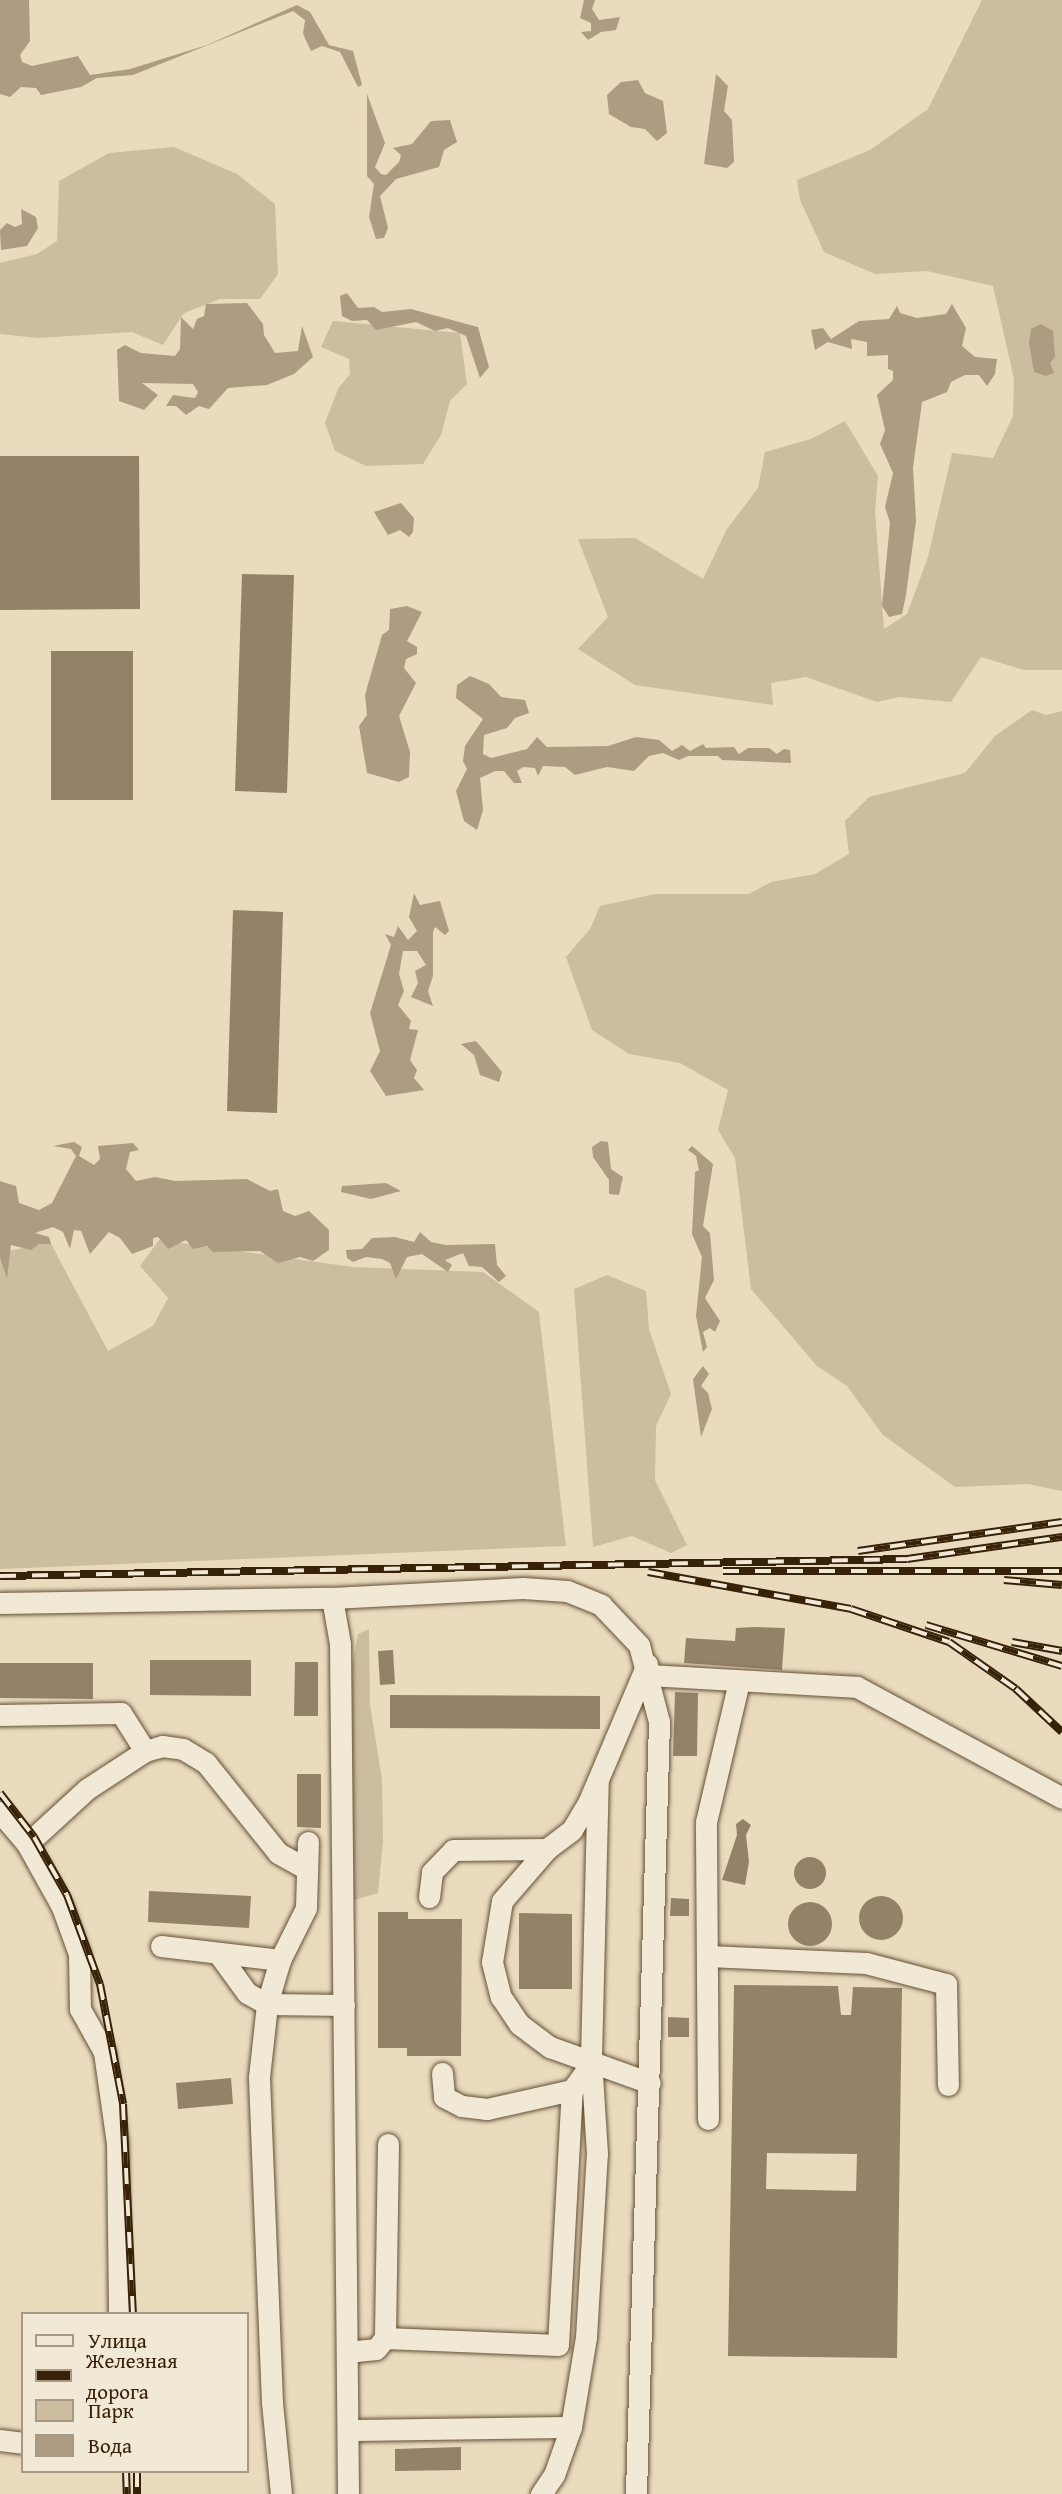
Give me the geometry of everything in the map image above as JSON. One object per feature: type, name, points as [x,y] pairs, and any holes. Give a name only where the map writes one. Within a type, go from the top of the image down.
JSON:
[{"type":"street","points":[[0,1603],[332,1598],[523,1588],[567,1591],[601,1605],[639,1645],[648,1670],[659,1722],[636,2494]]},
{"type":"street","points":[[332,1598],[340,1644],[348,2494]]},
{"type":"street","points":[[648,1670],[739,1681],[857,1687],[1062,1798]]},
{"type":"street","points":[[648,1670],[598,1781],[572,1830],[547,1849],[502,1901],[492,1962],[501,1997],[519,2024],[550,2047],[591,2064],[650,2083]]},
{"type":"street","points":[[708,2119],[706,1822],[739,1681]]},
{"type":"street","points":[[0,1715],[121,1713],[145,1751]]},
{"type":"street","points":[[27,1844],[88,1789],[145,1751],[162,1746],[183,1749],[206,1763],[278,1853],[307,1869]]},
{"type":"street","points":[[541,2494],[554,2475],[571,2427],[586,2337],[594,2224],[596,2114],[591,2064],[598,1781]]},
{"type":"street","points":[[0,1812],[27,1844],[62,1907],[79,1954],[80,2009],[104,2052],[117,2143],[119,2312]]},
{"type":"street","points":[[281,2494],[260,2120],[262,2039],[280,1960],[306,1908],[308,1842]]},
{"type":"street","points":[[429,1897],[432,1872],[453,1850],[547,1849]]},
{"type":"street","points":[[161,1946],[280,1960]]},
{"type":"street","points":[[218,1953],[247,1993],[268,2004],[344,2005]]},
{"type":"street","points":[[708,1956],[866,1963],[946,1984],[948,2085]]},
{"type":"street","points":[[385,2338],[558,2345],[572,2091],[591,2064]]},
{"type":"street","points":[[442,2073],[444,2097],[462,2106],[487,2109],[572,2091]]},
{"type":"street","points":[[347,2352],[376,2349],[385,2338],[388,2144]]},
{"type":"street","points":[[348,2430],[571,2427]]},
{"type":"street","points":[[0,2440],[21,2443]]},
{"type":"green space","points":[[982,0],[1062,0],[1062,670],[1024,670],[981,657],[951,702],[899,697],[877,702],[806,677],[771,683],[773,705],[635,685],[578,649],[608,617],[578,539],[635,538],[703,579],[727,529],[758,488],[765,452],[811,439],[845,421],[878,476],[875,512],[884,629],[907,614],[928,557],[952,453],[993,458],[1013,416],[1014,379],[993,286],[927,271],[875,274],[824,252],[800,200],[797,180],[870,150],[928,109]]},
{"type":"green space","points":[[174,147],[237,174],[275,204],[278,274],[260,299],[220,299],[184,313],[163,345],[132,332],[38,338],[0,334],[0,263],[37,254],[57,241],[59,181],[109,153]]},
{"type":"green space","points":[[333,321],[460,333],[467,384],[450,401],[441,435],[423,464],[366,466],[335,451],[325,423],[338,389],[350,374],[349,359],[321,347]]},
{"type":"green space","points":[[1032,710],[1046,715],[1062,711],[1062,1491],[1028,1484],[955,1487],[883,1435],[847,1386],[817,1366],[751,1289],[735,1158],[718,1130],[728,1090],[680,1063],[629,1054],[592,1030],[566,957],[590,929],[600,906],[655,894],[749,894],[771,882],[815,874],[849,854],[845,821],[869,797],[965,773],[995,736]]},
{"type":"green space","points":[[159,1240],[353,1267],[483,1272],[539,1312],[566,1546],[0,1569],[0,1253],[50,1242],[108,1351],[153,1326],[168,1298],[140,1266]]},
{"type":"green space","points":[[607,1275],[646,1291],[649,1329],[671,1394],[656,1426],[655,1480],[687,1545],[671,1553],[632,1536],[593,1547],[574,1289]]},
{"type":"green space","points":[[369,1629],[370,1705],[382,1779],[383,1841],[378,1893],[354,1900],[351,1672],[358,1634]]},
{"type":"water","points":[[0,0],[29,0],[30,41],[20,55],[22,62],[32,66],[78,56],[90,75],[130,69],[207,45],[297,5],[310,12],[329,45],[353,51],[362,85],[358,87],[340,52],[322,46],[311,51],[303,34],[305,20],[293,11],[133,75],[97,78],[81,87],[41,95],[36,88],[21,87],[10,97],[0,94]]},
{"type":"water","points":[[584,0],[595,0],[592,9],[599,20],[620,17],[616,30],[601,32],[588,40],[581,32],[591,31],[591,23],[580,18]]},
{"type":"water","points":[[716,74],[728,86],[724,111],[732,120],[734,162],[727,168],[704,164]]},
{"type":"water","points":[[638,80],[645,93],[663,101],[667,133],[657,141],[645,129],[631,127],[609,114],[607,95],[621,82]]},
{"type":"water","points":[[367,94],[385,143],[375,167],[381,174],[386,175],[399,162],[401,155],[393,148],[412,144],[431,121],[450,120],[457,142],[444,150],[439,167],[396,179],[380,196],[388,228],[384,238],[376,239],[369,217],[374,184],[367,176]]},
{"type":"water","points":[[21,209],[36,217],[38,228],[27,246],[1,250],[0,230],[7,223],[15,227],[22,224]]},
{"type":"water","points":[[347,293],[358,308],[374,307],[382,312],[411,309],[478,327],[489,367],[480,378],[466,336],[448,328],[435,331],[416,322],[376,330],[367,320],[352,321],[342,316],[340,296]]},
{"type":"water","points":[[247,303],[263,324],[264,335],[275,353],[298,351],[302,326],[313,357],[294,374],[267,385],[228,388],[209,409],[199,406],[186,415],[176,406],[166,406],[173,395],[195,398],[198,392],[193,384],[142,383],[158,395],[144,410],[119,401],[117,350],[125,345],[141,353],[175,356],[180,349],[181,317],[193,329],[197,319],[204,316],[206,304]]},
{"type":"water","points":[[952,304],[966,328],[962,346],[975,357],[997,359],[995,374],[987,386],[979,375],[965,375],[951,382],[947,392],[922,402],[913,468],[916,521],[906,595],[902,614],[889,617],[882,606],[890,523],[885,507],[893,473],[880,444],[885,430],[877,395],[893,380],[893,371],[888,369],[888,355],[867,356],[867,342],[851,339],[852,349],[828,342],[815,350],[811,330],[823,328],[831,339],[859,321],[889,319],[897,306],[900,313],[917,318],[946,314]]},
{"type":"water","points":[[1041,324],[1053,331],[1055,357],[1050,363],[1054,373],[1046,376],[1034,372],[1029,343],[1031,329]]},
{"type":"water","points":[[401,503],[414,518],[413,532],[409,537],[400,530],[388,535],[374,512]]},
{"type":"water","points":[[407,606],[422,612],[407,641],[417,647],[417,654],[406,659],[404,668],[416,683],[399,716],[410,752],[409,777],[399,782],[367,773],[359,726],[367,715],[365,695],[382,635],[389,630],[390,609]]},
{"type":"water","points":[[470,676],[489,684],[501,697],[525,700],[529,713],[515,718],[507,728],[484,735],[483,754],[491,758],[527,749],[537,737],[547,747],[608,746],[636,737],[659,740],[672,751],[682,745],[690,751],[703,744],[706,748],[734,747],[739,754],[748,748],[769,748],[777,754],[784,749],[790,750],[791,763],[722,760],[718,756],[688,756],[679,760],[663,753],[649,756],[634,771],[607,767],[575,775],[565,767],[543,766],[538,776],[535,768],[523,767],[517,771],[522,783],[514,783],[504,771],[495,771],[480,778],[483,810],[477,830],[464,821],[456,791],[467,769],[463,761],[465,746],[483,719],[456,698],[457,685]]},
{"type":"water","points":[[414,893],[420,905],[440,901],[449,931],[445,935],[435,927],[433,932],[433,976],[428,991],[433,1006],[411,997],[418,983],[415,971],[426,965],[417,951],[403,951],[399,974],[404,991],[398,1005],[411,1021],[409,1029],[418,1030],[410,1060],[417,1070],[414,1078],[424,1090],[386,1096],[370,1071],[380,1051],[370,1013],[391,945],[385,934],[394,937],[398,926],[408,940],[417,931],[409,917]]},
{"type":"water","points":[[476,1041],[502,1072],[499,1082],[480,1075],[474,1055],[461,1044]]},
{"type":"water","points":[[601,1141],[608,1142],[611,1169],[623,1177],[619,1195],[609,1194],[609,1180],[593,1157],[592,1147]]},
{"type":"water","points":[[74,1142],[82,1147],[79,1156],[94,1165],[100,1159],[98,1146],[133,1143],[139,1150],[130,1152],[126,1169],[136,1181],[155,1177],[175,1181],[247,1179],[270,1191],[278,1189],[283,1211],[295,1216],[309,1211],[329,1230],[329,1250],[313,1261],[300,1257],[278,1263],[260,1251],[213,1252],[207,1246],[193,1249],[186,1240],[168,1249],[158,1237],[153,1238],[153,1246],[132,1254],[120,1238],[109,1232],[90,1254],[81,1231],[74,1230],[70,1249],[63,1232],[53,1227],[35,1233],[49,1237],[51,1244],[39,1244],[31,1250],[11,1245],[7,1279],[0,1257],[0,1181],[16,1186],[19,1203],[39,1210],[52,1203],[76,1156],[71,1149],[53,1146]]},
{"type":"water","points":[[692,1146],[713,1164],[703,1226],[710,1233],[714,1280],[705,1298],[720,1321],[715,1332],[710,1328],[703,1332],[707,1347],[703,1352],[696,1316],[702,1257],[692,1234],[695,1172],[699,1170],[696,1156],[688,1150]]},
{"type":"water","points":[[386,1183],[401,1191],[371,1199],[341,1192],[342,1186]]},
{"type":"water","points":[[420,1232],[431,1242],[446,1245],[495,1244],[497,1265],[506,1276],[499,1282],[482,1267],[469,1266],[463,1253],[445,1260],[452,1265],[448,1272],[422,1254],[407,1257],[396,1279],[390,1263],[382,1259],[366,1257],[353,1262],[347,1258],[346,1250],[362,1249],[372,1238],[395,1237],[414,1242]]},
{"type":"water","points":[[703,1366],[709,1374],[701,1386],[708,1393],[712,1409],[701,1437],[693,1379]]},
{"type":"building","points":[[0,456],[139,456],[140,609],[0,610]]},
{"type":"building","points":[[242,574],[294,575],[287,793],[235,791]]},
{"type":"building","points":[[51,651],[133,651],[133,800],[51,800]]},
{"type":"building","points":[[233,910],[283,912],[277,1113],[227,1111]]},
{"type":"building","points":[[736,1628],[785,1628],[782,1670],[684,1663],[686,1638],[735,1641]]},
{"type":"building","points":[[393,1650],[395,1684],[380,1685],[378,1651]]},
{"type":"building","points":[[150,1660],[251,1660],[251,1696],[150,1695]]},
{"type":"building","points":[[295,1662],[318,1662],[318,1716],[294,1716]]},
{"type":"building","points":[[0,1663],[93,1663],[93,1699],[0,1698]]},
{"type":"building","points":[[675,1692],[698,1693],[697,1756],[673,1756]]},
{"type":"building","points":[[390,1695],[600,1696],[600,1729],[390,1728]]},
{"type":"building","points":[[297,1774],[321,1774],[321,1828],[297,1827]]},
{"type":"building","points":[[743,1819],[751,1825],[746,1835],[749,1862],[745,1885],[722,1880],[737,1835],[736,1824]]},
{"type":"building","points":[[810,1857],[821,1862],[826,1873],[821,1884],[810,1889],[799,1884],[794,1873],[799,1862]]},
{"type":"building","points":[[149,1891],[251,1896],[249,1928],[148,1922]]},
{"type":"building","points":[[881,1896],[897,1902],[903,1918],[897,1934],[881,1940],[865,1934],[859,1918],[865,1902]]},
{"type":"building","points":[[671,1898],[689,1899],[689,1916],[670,1916]]},
{"type":"building","points":[[810,1902],[826,1908],[832,1924],[826,1940],[810,1946],[794,1940],[788,1924],[794,1908]]},
{"type":"building","points":[[378,1912],[408,1912],[408,1919],[462,1919],[461,2056],[407,2056],[407,2048],[378,2048]]},
{"type":"building","points":[[519,1913],[572,1914],[572,1989],[519,1989]]},
{"type":"building","points":[[734,1985],[838,1986],[841,2015],[851,2015],[853,1987],[902,1988],[897,2358],[728,2356]],"holes":[[[767,2153],[857,2154],[856,2191],[766,2189]]]},
{"type":"building","points":[[668,2017],[689,2018],[689,2037],[668,2037]]},
{"type":"building","points":[[231,2078],[233,2104],[178,2109],[176,2083]]},
{"type":"building","points":[[461,2447],[461,2470],[395,2471],[395,2449]]},
{"type":"railway","points":[[858,1551],[1062,1522]]},
{"type":"railway","points":[[0,1576],[907,1559],[1062,1537]]},
{"type":"railway","points":[[723,1571],[1062,1571]]},
{"type":"railway","points":[[648,1572],[851,1609],[949,1642],[1016,1689],[1062,1732]]},
{"type":"railway","points":[[1004,1580],[1062,1585]]},
{"type":"railway","points":[[926,1625],[1062,1666]]},
{"type":"railway","points":[[1012,1642],[1062,1651]]},
{"type":"railway","points":[[0,1793],[34,1837],[67,1895],[100,1984],[123,2104],[133,2312]]},
{"type":"railway","points":[[126,2473],[127,2494]]},
{"type":"railway","points":[[137,2473],[137,2494]]}]
